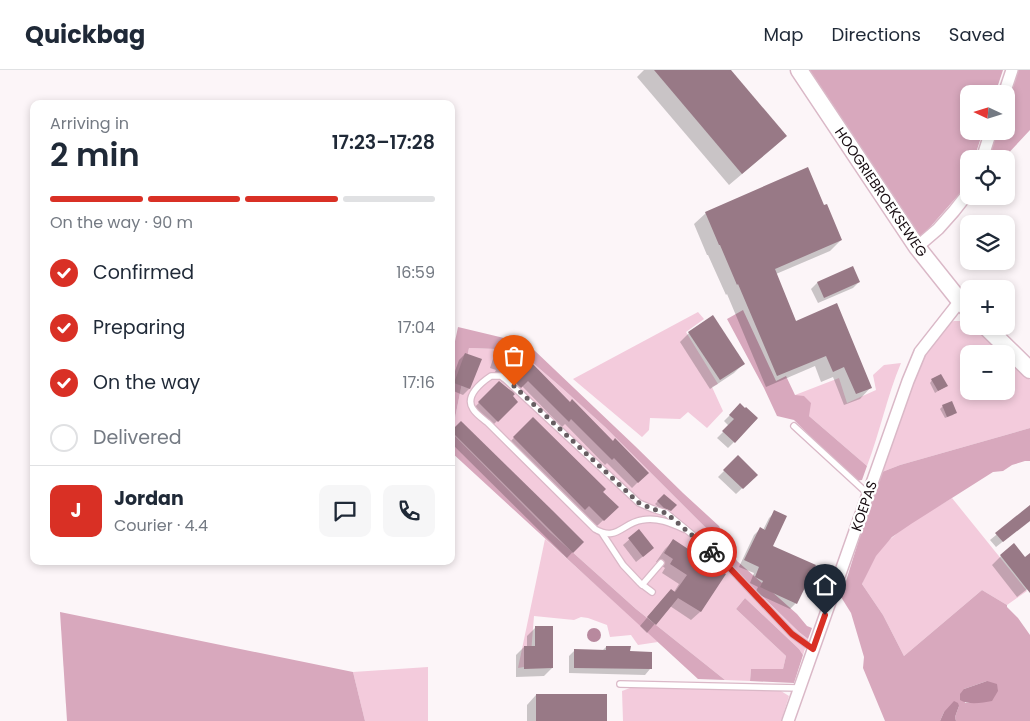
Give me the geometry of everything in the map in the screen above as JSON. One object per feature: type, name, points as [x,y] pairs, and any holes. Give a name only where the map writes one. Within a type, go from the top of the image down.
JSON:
[{"type":"street","name":"HOOGRIEBROEKSEWEG","points":[[799,70],[916,247],[960,301]]},
{"type":"street","points":[[1007,85],[1012,70]]},
{"type":"street","points":[[916,247],[938,229],[960,203]]},
{"type":"street","name":"KOEPAS","points":[[788,721],[908,381],[920,352],[960,310]]},
{"type":"street","points":[[994,335],[1030,370]]},
{"type":"lane","points":[[684,529],[670,523],[650,519],[640,520],[609,534],[595,529],[473,410],[471,398],[474,392],[491,376],[501,376],[505,379],[639,503],[666,513],[724,562],[792,634],[813,649]]},
{"type":"lane","points":[[794,426],[868,494]]},
{"type":"lane","points":[[602,533],[623,565],[652,592]]},
{"type":"lane","points":[[642,584],[661,564]]},
{"type":"lane","points":[[620,684],[800,688]]},
{"type":"shaded area","points":[[807,70],[1003,70],[998,85],[960,85],[960,140],[980,140],[977,150],[960,150],[960,193],[924,234],[919,236]]},
{"type":"shaded area","points":[[1015,70],[1030,70],[1030,130],[1011,150],[988,150],[992,140],[1015,140],[1015,85],[1010,85]]},
{"type":"shaded area","points":[[743,310],[776,381],[786,376],[795,395],[804,396],[811,403],[809,416],[867,466],[862,480],[855,481],[794,420],[777,416],[727,319]]},
{"type":"shaded area","points":[[698,312],[704,319],[686,332],[718,384],[712,387],[723,411],[707,428],[688,412],[680,419],[650,418],[649,430],[642,437],[573,379]]},
{"type":"shaded area","points":[[960,321],[960,335],[983,335],[994,345],[960,345],[960,400],[1015,400],[1015,366],[1030,380],[1030,428],[900,465],[882,472],[919,366],[936,337],[947,324]]},
{"type":"shaded area","points":[[458,327],[504,338],[534,350],[719,526],[737,561],[797,614],[807,626],[812,628],[808,639],[731,566],[709,531],[605,427],[526,357],[496,349],[469,348],[455,418],[455,341]]},
{"type":"shaded area","points":[[469,348],[496,349],[526,357],[605,427],[709,531],[731,566],[808,639],[803,655],[745,598],[736,609],[786,656],[783,669],[751,669],[750,681],[725,680],[636,609],[550,532],[455,436],[455,418]]},
{"type":"shaded area","points":[[901,363],[867,466],[809,416],[795,395],[839,378],[847,403],[876,390],[873,375],[884,365]]},
{"type":"shaded area","points":[[1030,428],[1030,461],[1012,465],[1003,471],[993,472],[892,537],[876,556],[862,584],[883,615],[904,656],[982,590],[1007,605],[1030,635],[1030,721],[956,721],[955,717],[959,706],[944,712],[940,721],[885,721],[863,668],[864,657],[851,613],[841,597],[882,472],[900,465]],"holes":[[[987,681],[974,703],[965,703],[964,689]]]},
{"type":"shaded area","points":[[455,436],[550,532],[636,609],[725,680],[698,679],[455,456]]},
{"type":"shaded area","points":[[952,498],[1027,591],[1007,605],[982,590],[904,656],[883,615],[862,584],[874,558],[892,537]]},
{"type":"shaded area","points":[[545,539],[658,642],[638,645],[631,635],[610,637],[607,625],[588,618],[581,617],[574,620],[534,616],[530,666],[518,668]]},
{"type":"shaded area","points":[[745,598],[803,655],[794,683],[750,681],[751,669],[783,669],[786,656],[736,609]]},
{"type":"shaded area","points":[[60,612],[353,672],[365,721],[67,721]]},
{"type":"shaded area","points":[[591,628],[597,628],[601,635],[597,642],[591,642],[587,638],[587,632]]},
{"type":"shaded area","points":[[428,667],[428,721],[365,721],[353,672]]},
{"type":"shaded area","points":[[987,681],[997,684],[998,691],[992,701],[971,703],[960,700],[960,694],[964,689]]},
{"type":"shaded area","points":[[630,688],[776,688],[789,696],[781,721],[623,721],[622,691]]},
{"type":"shaded area","points":[[954,701],[959,706],[955,717],[956,721],[940,721],[944,712]]},
{"type":"building","points":[[654,70],[731,70],[787,136],[742,174]]},
{"type":"building","points":[[808,167],[824,205],[827,204],[842,240],[775,269],[796,321],[837,303],[872,388],[856,394],[844,367],[833,372],[826,356],[777,376],[705,212]]},
{"type":"building","points":[[853,266],[860,282],[824,298],[817,282]]},
{"type":"building","points":[[713,315],[745,364],[720,380],[688,332]]},
{"type":"building","points":[[500,349],[527,358],[570,402],[572,399],[613,441],[615,438],[649,473],[638,483],[614,458],[612,460],[571,419],[569,422],[528,381],[521,388],[506,374],[509,371],[500,368],[501,364],[495,362]]},
{"type":"building","points":[[465,353],[482,359],[470,389],[455,383]]},
{"type":"building","points":[[941,374],[948,386],[938,391],[931,379]]},
{"type":"building","points":[[499,381],[515,394],[513,396],[518,402],[498,422],[478,402]]},
{"type":"building","points":[[952,401],[957,413],[947,417],[942,405]]},
{"type":"building","points":[[740,403],[758,418],[735,443],[722,431],[734,419],[729,415]]},
{"type":"building","points":[[533,417],[606,489],[603,492],[619,507],[604,521],[589,506],[585,510],[513,437]]},
{"type":"building","points":[[461,421],[584,542],[573,553],[455,435],[455,427]]},
{"type":"building","points":[[738,455],[758,475],[743,489],[723,470]]},
{"type":"building","points":[[664,494],[677,505],[671,511],[664,508],[657,501]]},
{"type":"building","points":[[1030,505],[1030,521],[1003,542],[995,533]]},
{"type":"building","points":[[774,510],[787,516],[773,546],[816,565],[797,604],[760,587],[763,581],[755,577],[759,567],[744,560],[760,527],[765,530]]},
{"type":"building","points":[[639,529],[654,548],[643,557],[628,538]]},
{"type":"building","points":[[673,539],[726,574],[701,612],[678,598],[656,625],[647,617],[671,589],[675,592],[687,575],[670,564],[673,559],[664,553]]},
{"type":"building","points":[[1014,543],[1025,557],[1030,553],[1030,593],[1000,555]]},
{"type":"building","points":[[535,626],[553,626],[553,668],[524,669],[524,646],[535,646]]},
{"type":"building","points":[[606,646],[631,646],[630,651],[652,652],[652,669],[574,668],[574,649],[606,650]]},
{"type":"building","points":[[536,694],[607,694],[607,721],[536,721]]},
{"type":"way so far","points":[[514,386],[639,503],[666,513],[712,552]]},
{"type":"route","points":[[712,552],[724,562],[792,634],[813,649],[825,615]]}]
